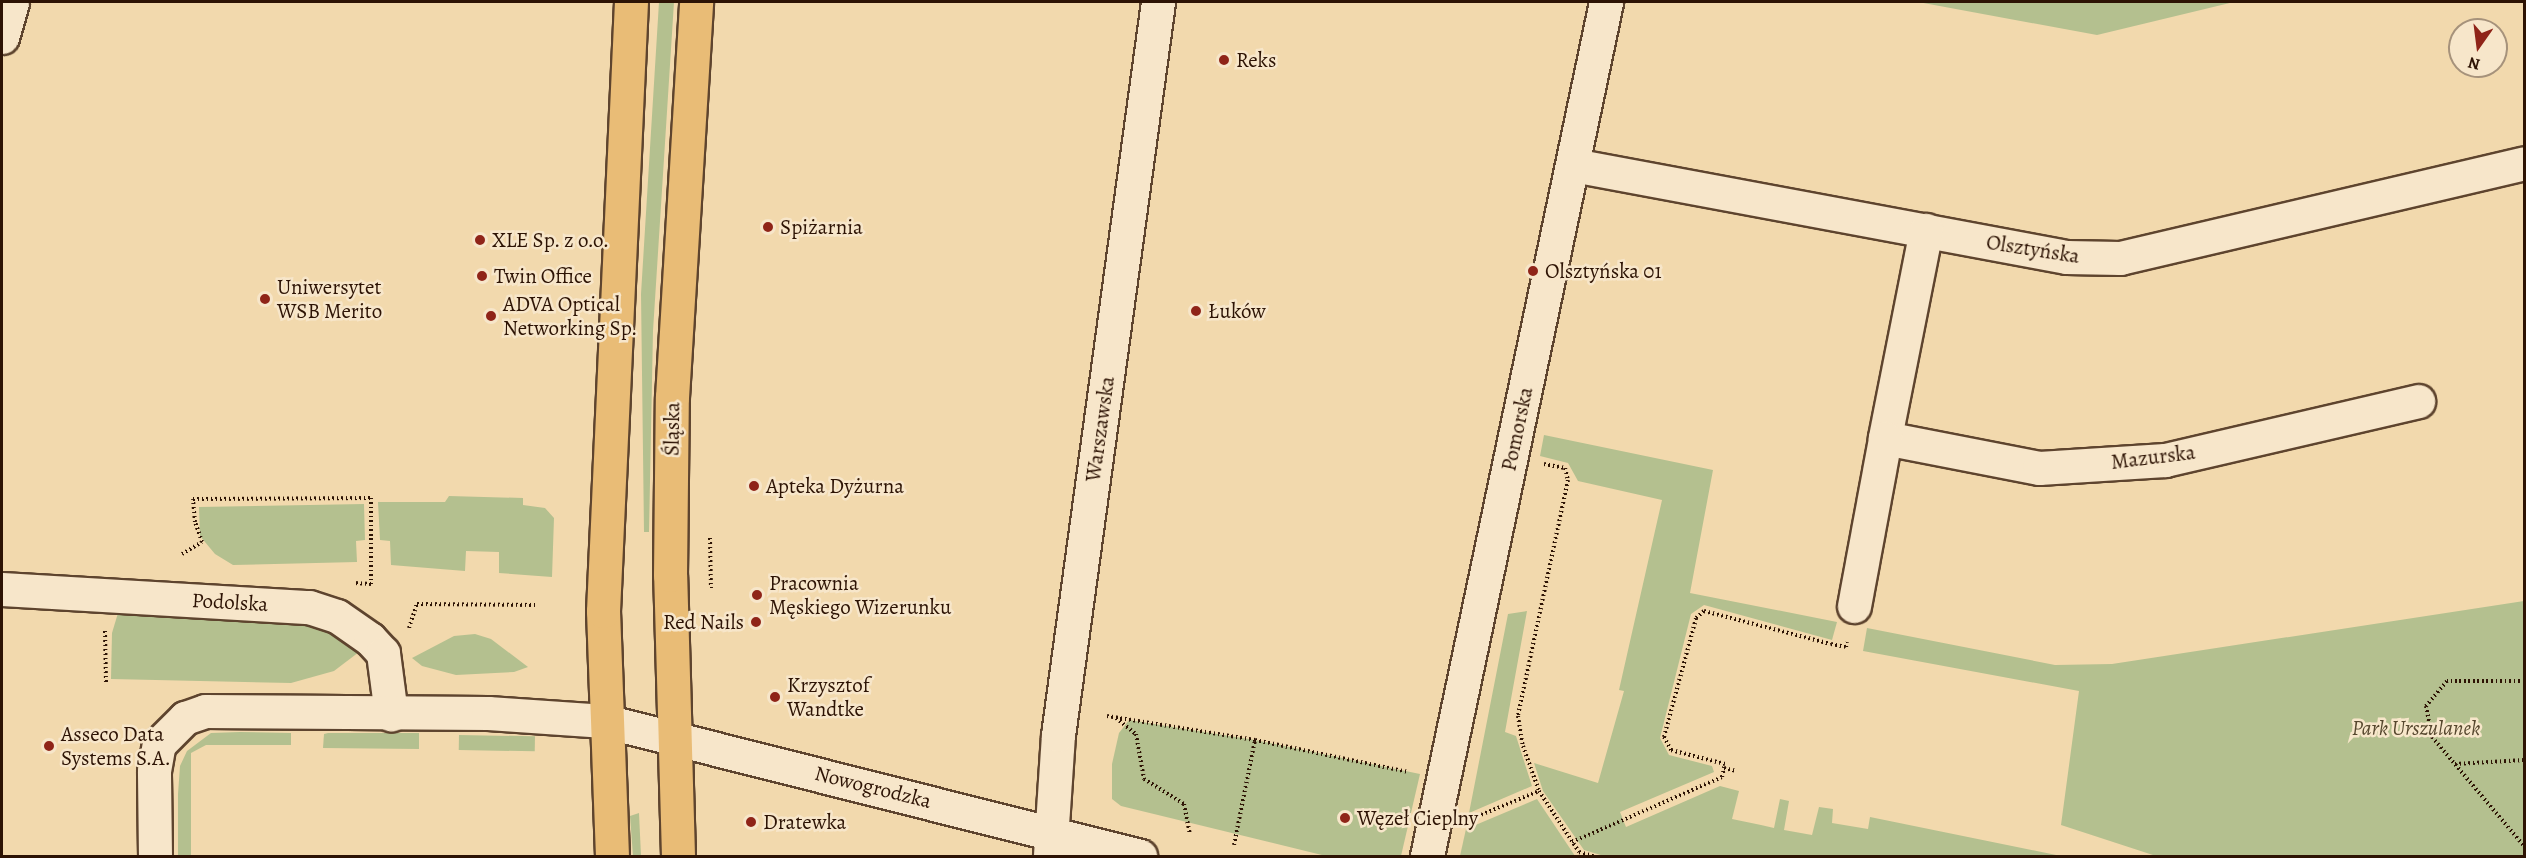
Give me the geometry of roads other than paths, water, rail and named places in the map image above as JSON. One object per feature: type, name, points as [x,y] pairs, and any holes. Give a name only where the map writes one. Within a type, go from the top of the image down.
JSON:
[{"type":"main road","points":[[612,856],[605,721],[603,611],[613,345],[632,2]]},
{"type":"main road","name":"Śląska","points":[[678,856],[670,575],[672,397],[696,2]]},
{"type":"street","points":[[2,37],[12,2]]},
{"type":"street","name":"Warszawska","points":[[1051,845],[1060,723],[1158,2]]},
{"type":"street","name":"Pomorska","points":[[1427,856],[1606,2]]},
{"type":"street","name":"Olsztyńska","points":[[1573,165],[2066,257],[2120,258],[2524,163]]},
{"type":"street","points":[[1854,606],[1926,230]]},
{"type":"street","name":"Mazurska","points":[[1885,438],[2039,468],[2165,460],[2418,401]]},
{"type":"street","name":"Podolska","points":[[2,589],[309,607],[337,616],[370,639],[383,653],[391,714]]},
{"type":"street","points":[[155,856],[154,771],[159,744],[185,718],[205,711],[488,713],[605,721]]},
{"type":"street","name":"Nowogrodzka","points":[[605,721],[674,735],[1051,845],[1140,856]]},
{"type":"place","name":"Reks","points":[[1224,60]]},
{"type":"place","name":"Spiżarnia","points":[[768,227]]},
{"type":"place","name":"XLE Sp. z o.o.","points":[[480,240]]},
{"type":"place","name":"Olsztyńska 01","points":[[1533,271]]},
{"type":"place","name":"Twin Office","points":[[482,276]]},
{"type":"place","name":"Uniwersytet WSB Merito","points":[[265,299]]},
{"type":"place","name":"Łuków","points":[[1196,311]]},
{"type":"place","name":"ADVA Optical Networking Sp.","points":[[491,316]]},
{"type":"place","name":"Apteka Dyżurna","points":[[754,486]]},
{"type":"place","name":"Pracownia Męskiego Wizerunku","points":[[757,595]]},
{"type":"place","name":"Red Nails","points":[[756,622]]},
{"type":"place","name":"Krzysztof Wandtke","points":[[775,697]]},
{"type":"place","name":"Asseco Data Systems S.A.","points":[[49,746]]},
{"type":"place","name":"Węzeł Cieplny","points":[[1345,818]]},
{"type":"place","name":"Dratewka","points":[[751,822]]},
{"type":"park label","name":"Park Urszulanek","points":[[2416,728]]}]
